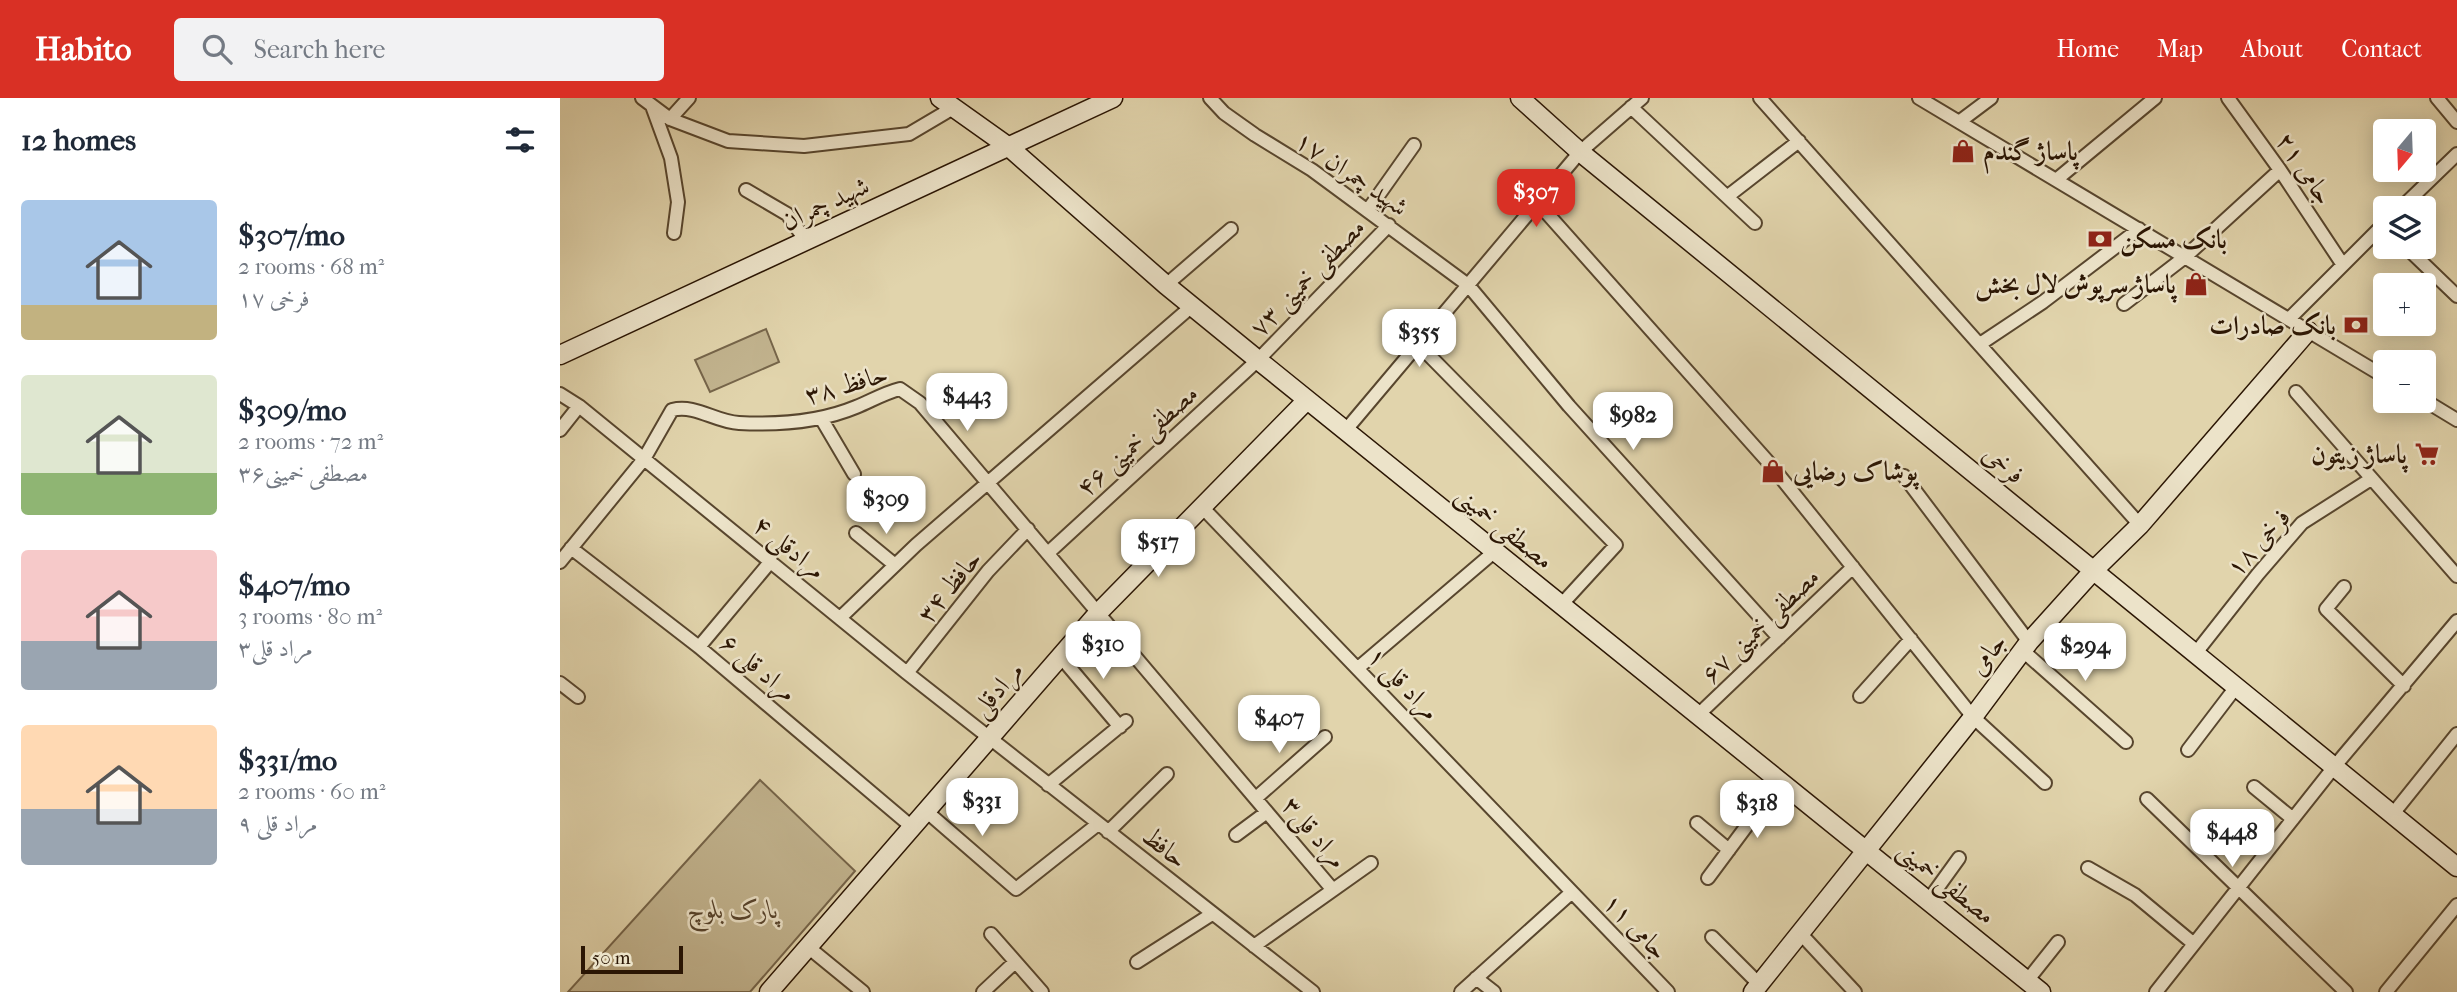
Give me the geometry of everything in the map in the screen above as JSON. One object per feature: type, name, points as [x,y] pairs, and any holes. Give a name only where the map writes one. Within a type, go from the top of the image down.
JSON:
[{"type":"street","points":[[670,119],[689,98]]},
{"type":"street","name":"شهید چمران","points":[[560,355],[1113,98]]},
{"type":"street","name":"شهید چمران ۱۷","points":[[1210,98],[1224,113],[1312,170],[1468,285],[1569,406],[1779,638]]},
{"type":"street","name":"فرخی","points":[[1520,98],[1580,152],[2457,867]]},
{"type":"street","points":[[1760,98],[2140,525]]},
{"type":"street","points":[[1919,98],[2373,370]]},
{"type":"street","points":[[1959,122],[1991,98]]},
{"type":"street","points":[[2056,180],[2155,98]]},
{"type":"street","name":"جامی ۲۱","points":[[2228,98],[2343,265]]},
{"type":"street","points":[[2437,98],[2457,122]]},
{"type":"street","points":[[647,102],[670,119],[727,141],[804,145],[909,134],[947,103]]},
{"type":"street","points":[[647,102],[671,158],[678,202],[674,233]]},
{"type":"street","points":[[1345,431],[1580,152],[1637,102],[1755,223]]},
{"type":"street","name":"مصطفی خمینی","points":[[947,103],[1009,147],[1166,285],[2034,986]]},
{"type":"street","points":[[1728,196],[1799,141]]},
{"type":"street","points":[[1368,210],[1414,145]]},
{"type":"street","points":[[2413,196],[2457,154]]},
{"type":"street","points":[[2124,304],[2185,257],[2280,170]]},
{"type":"street","points":[[746,190],[787,214],[806,241]]},
{"type":"street","points":[[1537,202],[1770,464],[1973,717],[2045,783]]},
{"type":"street","name":"مصطفی خمینی ۷۳","points":[[1258,360],[1389,225]]},
{"type":"street","points":[[1166,285],[1231,229]]},
{"type":"street","points":[[1980,344],[2043,302],[2138,229]]},
{"type":"street","points":[[2288,319],[2373,236]]},
{"type":"street","points":[[2418,259],[2457,296]]},
{"type":"street","points":[[840,618],[895,565],[1192,306]]},
{"type":"street","name":"جامی","points":[[1756,988],[1973,717],[2025,646],[2093,571],[2140,525],[2308,331]]},
{"type":"street","points":[[1418,344],[1616,545],[1561,605]]},
{"type":"street","name":"مصطفی خمینی ۴۶","points":[[1048,553],[1258,360]]},
{"type":"street","name":"حافظ ۳۸","points":[[560,562],[644,459],[672,410],[685,407],[736,423],[821,418],[901,388],[920,403]]},
{"type":"street","points":[[2296,392],[2457,576]]},
{"type":"street","name":"مرادقلی ۴","points":[[560,394],[579,406],[989,738]]},
{"type":"street","name":"مرادقلی","points":[[769,992],[1099,612],[1307,400]]},
{"type":"street","name":"مراد قلی۳","points":[[920,403],[1333,890]]},
{"type":"street","points":[[560,430],[579,406]]},
{"type":"street","points":[[2436,407],[2457,420]]},
{"type":"street","points":[[821,418],[854,474]]},
{"type":"street","points":[[1904,475],[2025,646],[2126,742]]},
{"type":"street","name":"فرخی ۱۸","points":[[2195,654],[2302,523],[2371,478]]},
{"type":"street","name":"مراد قلی ۱","points":[[1202,507],[1572,892]]},
{"type":"street","name":"حافظ ۳۴","points":[[907,673],[988,571],[1028,529]]},
{"type":"street","points":[[856,533],[895,565]]},
{"type":"street","name":"مراد قلی ۶","points":[[571,548],[699,646],[912,827]]},
{"type":"street","points":[[1358,668],[1494,552]]},
{"type":"street","points":[[699,646],[771,561]]},
{"type":"street","name":"مصطفی خمینی ۶۷","points":[[1698,715],[1853,567]]},
{"type":"street","points":[[2344,587],[2326,609],[2404,686]]},
{"type":"street","points":[[2156,992],[2334,767],[2457,621]]},
{"type":"street","points":[[1860,695],[1911,639]]},
{"type":"street","points":[[1048,785],[1123,724],[1060,656]]},
{"type":"street","points":[[560,683],[578,697]]},
{"type":"street","points":[[2188,750],[2236,687]]},
{"type":"street","points":[[2392,814],[2457,734]]},
{"type":"street","points":[[1255,798],[1325,737]]},
{"type":"street","name":"حافظ","points":[[989,738],[1313,992]]},
{"type":"street","points":[[926,811],[1016,889],[1103,828],[1167,774]]},
{"type":"street","points":[[1708,878],[1780,781]]},
{"type":"street","points":[[2254,787],[2293,819]]},
{"type":"street","points":[[2147,799],[2346,992]]},
{"type":"street","points":[[1236,835],[1267,812]]},
{"type":"street","points":[[1697,823],[1729,850]]},
{"type":"street","points":[[1928,901],[1959,858]]},
{"type":"street","points":[[1254,946],[1371,863]]},
{"type":"street","points":[[2088,868],[2134,895],[2194,944]]},
{"type":"street","points":[[1461,992],[1572,892]]},
{"type":"street","name":"جامی ۱۱","points":[[1572,892],[1668,992]]},
{"type":"street","points":[[2386,992],[2457,905]]},
{"type":"street","points":[[1137,961],[1212,914]]},
{"type":"street","points":[[1800,933],[1855,992]]},
{"type":"street","points":[[991,934],[1042,992]]},
{"type":"street","points":[[1712,937],[1756,988]]},
{"type":"street","points":[[2034,986],[2058,942]]},
{"type":"street","points":[[808,947],[863,992]]},
{"type":"street","points":[[983,992],[1015,962]]},
{"type":"street","points":[[1476,978],[1494,992]]},
{"type":"green space","points":[[766,329],[779,362],[710,392],[695,360]]},
{"type":"green space","name":"پارک بلوچ","points":[[760,780],[855,871],[750,992],[568,992]]},
{"type":"place","name":"پاساژ گندم","points":[[1963,151]]},
{"type":"place","name":"بانک مسکن","points":[[2100,239]]},
{"type":"place","name":"پاساژ سرپوش لال بخش","points":[[2196,284]]},
{"type":"place","name":"بانک صادرات","points":[[2356,325]]},
{"type":"place","name":"پاساژ زیتون","points":[[2427,454]]},
{"type":"place","name":"پوشاک رضایی","points":[[1773,471]]}]
